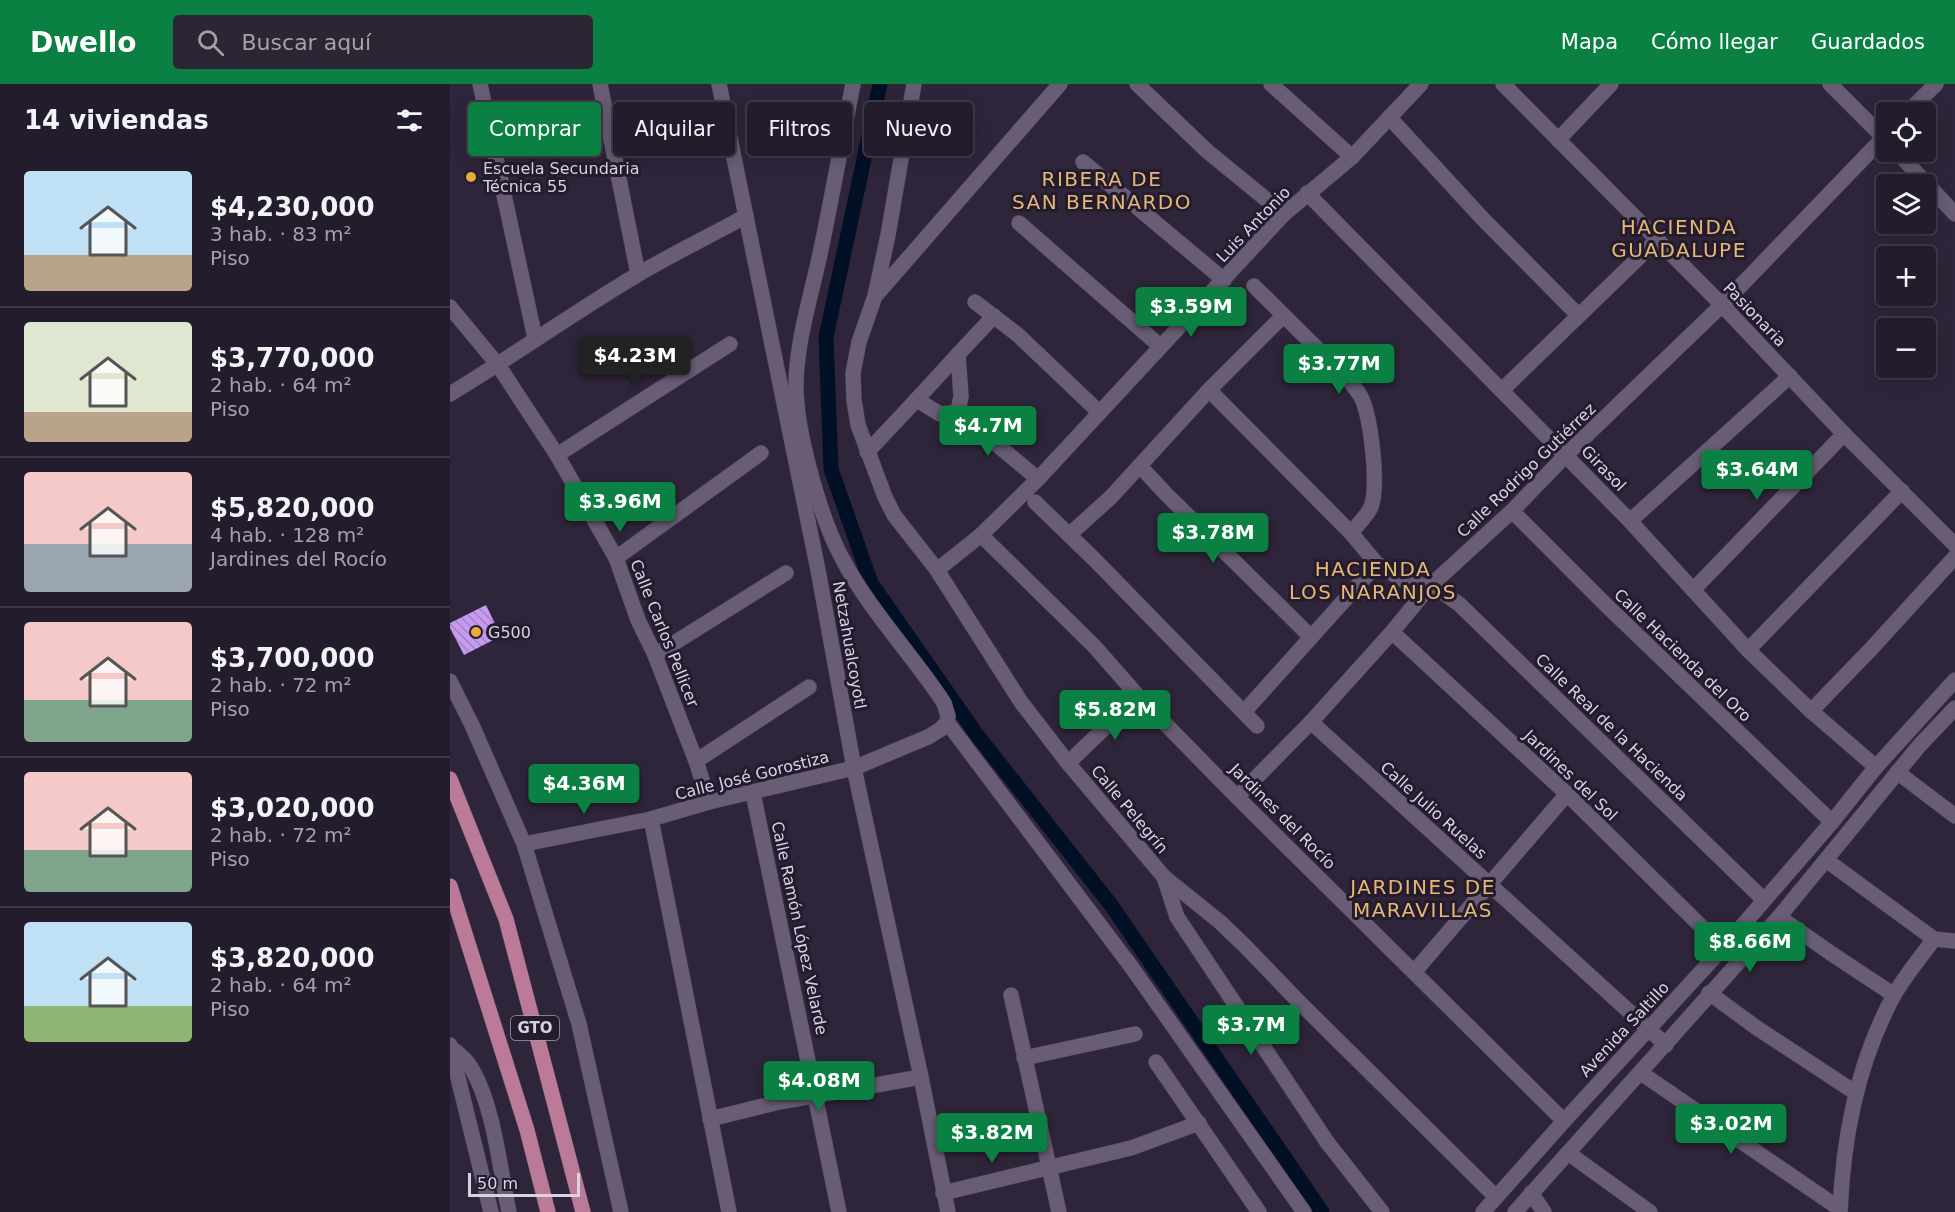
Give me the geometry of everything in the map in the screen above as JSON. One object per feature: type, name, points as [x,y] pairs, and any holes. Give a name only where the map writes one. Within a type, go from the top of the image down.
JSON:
[{"type":"main road","name":"GTO","points":[[450,779],[506,919],[583,1212]]},
{"type":"main road","name":"GTO","points":[[450,886],[527,1130],[548,1212]]},
{"type":"street","points":[[480,84],[535,339]]},
{"type":"street","points":[[600,84],[638,274]]},
{"type":"street","name":"Netzahualcoyotl","points":[[721,84],[818,570],[854,768],[948,1212]]},
{"type":"street","points":[[853,84],[828,218],[804,327],[796,384],[798,408],[809,463],[832,538],[855,581],[944,703],[948,716],[947,722],[1130,965],[1304,1212]]},
{"type":"street","points":[[875,296],[914,84]]},
{"type":"street","points":[[875,296],[1060,84]]},
{"type":"street","points":[[1137,84],[1207,151],[1284,214]]},
{"type":"street","points":[[1271,84],[1352,157]]},
{"type":"street","name":"Pasionaria","points":[[1503,84],[1722,305],[1844,434],[1955,544]]},
{"type":"street","points":[[1557,140],[1611,84]]},
{"type":"street","points":[[1830,84],[1876,128]]},
{"type":"street","points":[[1918,102],[1936,84]]},
{"type":"street","name":"Luis Antonio","points":[[937,570],[981,535],[1038,479],[1284,214],[1352,157],[1389,117],[1413,86]]},
{"type":"street","points":[[1389,117],[1482,218],[1578,315]]},
{"type":"street","name":"Calle Rodrigo Gutiérrez","points":[[1237,797],[1311,722],[1429,587],[1512,511],[1566,455],[1722,305],[1876,148]]},
{"type":"street","points":[[1083,162],[1224,280]]},
{"type":"street","points":[[1908,162],[1952,203]]},
{"type":"street","name":"Girasol","points":[[1307,193],[1630,521],[1748,650],[1811,711],[1876,767]]},
{"type":"street","points":[[450,394],[638,274],[746,216]]},
{"type":"street","points":[[1019,223],[1160,346]]},
{"type":"street","points":[[1502,390],[1657,240]]},
{"type":"street","points":[[1254,286],[1349,380],[1364,405],[1373,456],[1374,492],[1371,509],[1351,533]]},
{"type":"street","name":"Calle Pelegrín","points":[[875,296],[859,342],[853,373],[858,425],[867,452],[894,515],[937,570],[1021,702],[1068,763],[1164,877],[1220,922],[1245,946],[1496,1197]]},
{"type":"street","points":[[975,302],[1018,334],[1099,412]]},
{"type":"street","name":"Calle Carlos Pellicer","points":[[450,307],[498,365],[557,455],[616,558],[638,620],[655,655],[696,760],[709,802]]},
{"type":"street","points":[[867,452],[994,316]]},
{"type":"street","points":[[1069,535],[1111,497],[1209,390],[1283,316]]},
{"type":"street","points":[[557,455],[730,344]]},
{"type":"street","points":[[958,354],[961,396],[958,412]]},
{"type":"street","points":[[1630,521],[1790,376]]},
{"type":"street","name":"Calle Real de la Hacienda","points":[[1209,390],[1351,533],[1377,564],[1402,580],[1442,592],[1460,604],[1764,900]]},
{"type":"street","points":[[917,400],[940,414],[958,412]]},
{"type":"street","points":[[958,412],[1038,479]]},
{"type":"street","points":[[1693,590],[1844,434]]},
{"type":"street","points":[[616,558],[760,453]]},
{"type":"street","points":[[1140,466],[1311,637]]},
{"type":"street","points":[[1748,650],[1902,490]]},
{"type":"street","points":[[1035,502],[1257,726]]},
{"type":"street","name":"Calle Hacienda del Oro","points":[[1512,511],[1606,606],[1832,822]]},
{"type":"street","name":"Jardines del Rocío","points":[[981,535],[1094,646],[1138,696],[1237,797],[1564,1121]]},
{"type":"street","points":[[1811,711],[1955,557]]},
{"type":"street","points":[[1244,712],[1377,564]]},
{"type":"street","points":[[655,655],[786,573]]},
{"type":"street","name":"Jardines del Sol","points":[[1392,632],[1567,794],[1723,948]]},
{"type":"street","name":"Avenida Saltillo","points":[[1483,1212],[1723,948],[1832,822],[1876,767],[1955,680]]},
{"type":"street","points":[[450,681],[472,725],[524,844],[579,1024],[621,1212]]},
{"type":"street","points":[[696,760],[809,687]]},
{"type":"street","points":[[1068,763],[1138,696]]},
{"type":"street","points":[[1515,1212],[1779,917],[1897,772],[1955,708]]},
{"type":"street","name":"Calle José Gorostiza","points":[[524,844],[651,819],[709,802],[854,768],[928,737],[947,722]]},
{"type":"street","name":"Calle Julio Ruelas","points":[[1311,722],[1666,1045]]},
{"type":"street","points":[[1897,772],[1955,816]]},
{"type":"street","name":"Calle Ramón López Velarde","points":[[753,793],[839,1212]]},
{"type":"street","points":[[1415,971],[1567,794]]},
{"type":"street","points":[[651,819],[729,1212]]},
{"type":"street","points":[[1826,860],[1934,939],[1955,940]]},
{"type":"street","points":[[1164,877],[1178,917],[1327,1142],[1382,1212]]},
{"type":"street","points":[[1779,917],[1894,995]]},
{"type":"street","points":[[1641,1072],[1840,1211],[1846,1149],[1856,1094],[1879,1028],[1894,995],[1934,939]]},
{"type":"street","points":[[1710,993],[1757,1028],[1856,1094]]},
{"type":"street","points":[[1011,995],[1059,1212]]},
{"type":"street","points":[[1024,1058],[1135,1034]]},
{"type":"street","points":[[450,1046],[491,1212]]},
{"type":"street","points":[[450,1046],[472,1069],[481,1087],[487,1105],[509,1212]]},
{"type":"street","points":[[1156,1062],[1259,1212]]},
{"type":"street","points":[[710,1119],[778,1102],[921,1077]]},
{"type":"street","points":[[943,1193],[1131,1148],[1199,1123]]},
{"type":"street","points":[[1568,1153],[1650,1212]]},
{"type":"street","points":[[1531,1192],[1544,1212]]},
{"type":"building","name":"G500","points":[[486,605],[501,636],[464,655],[450,628],[450,623]]},
{"type":"waterway","points":[[880,84],[826,337],[831,469],[871,583],[977,735],[1111,905],[1322,1212]]},
{"type":"place","name":"Escuela Secundaria Técnica 55","points":[[471,177]]},
{"type":"place","name":"G500","points":[[476,632]]},
{"type":"district","name":"RIBERA DE SAN BERNARDO","points":[[1102,190]]},
{"type":"district","name":"HACIENDA GUADALUPE","points":[[1679,238]]},
{"type":"district","name":"HACIENDA LOS NARANJOS","points":[[1373,580]]},
{"type":"district","name":"JARDINES DE MARAVILLAS","points":[[1423,898]]}]
